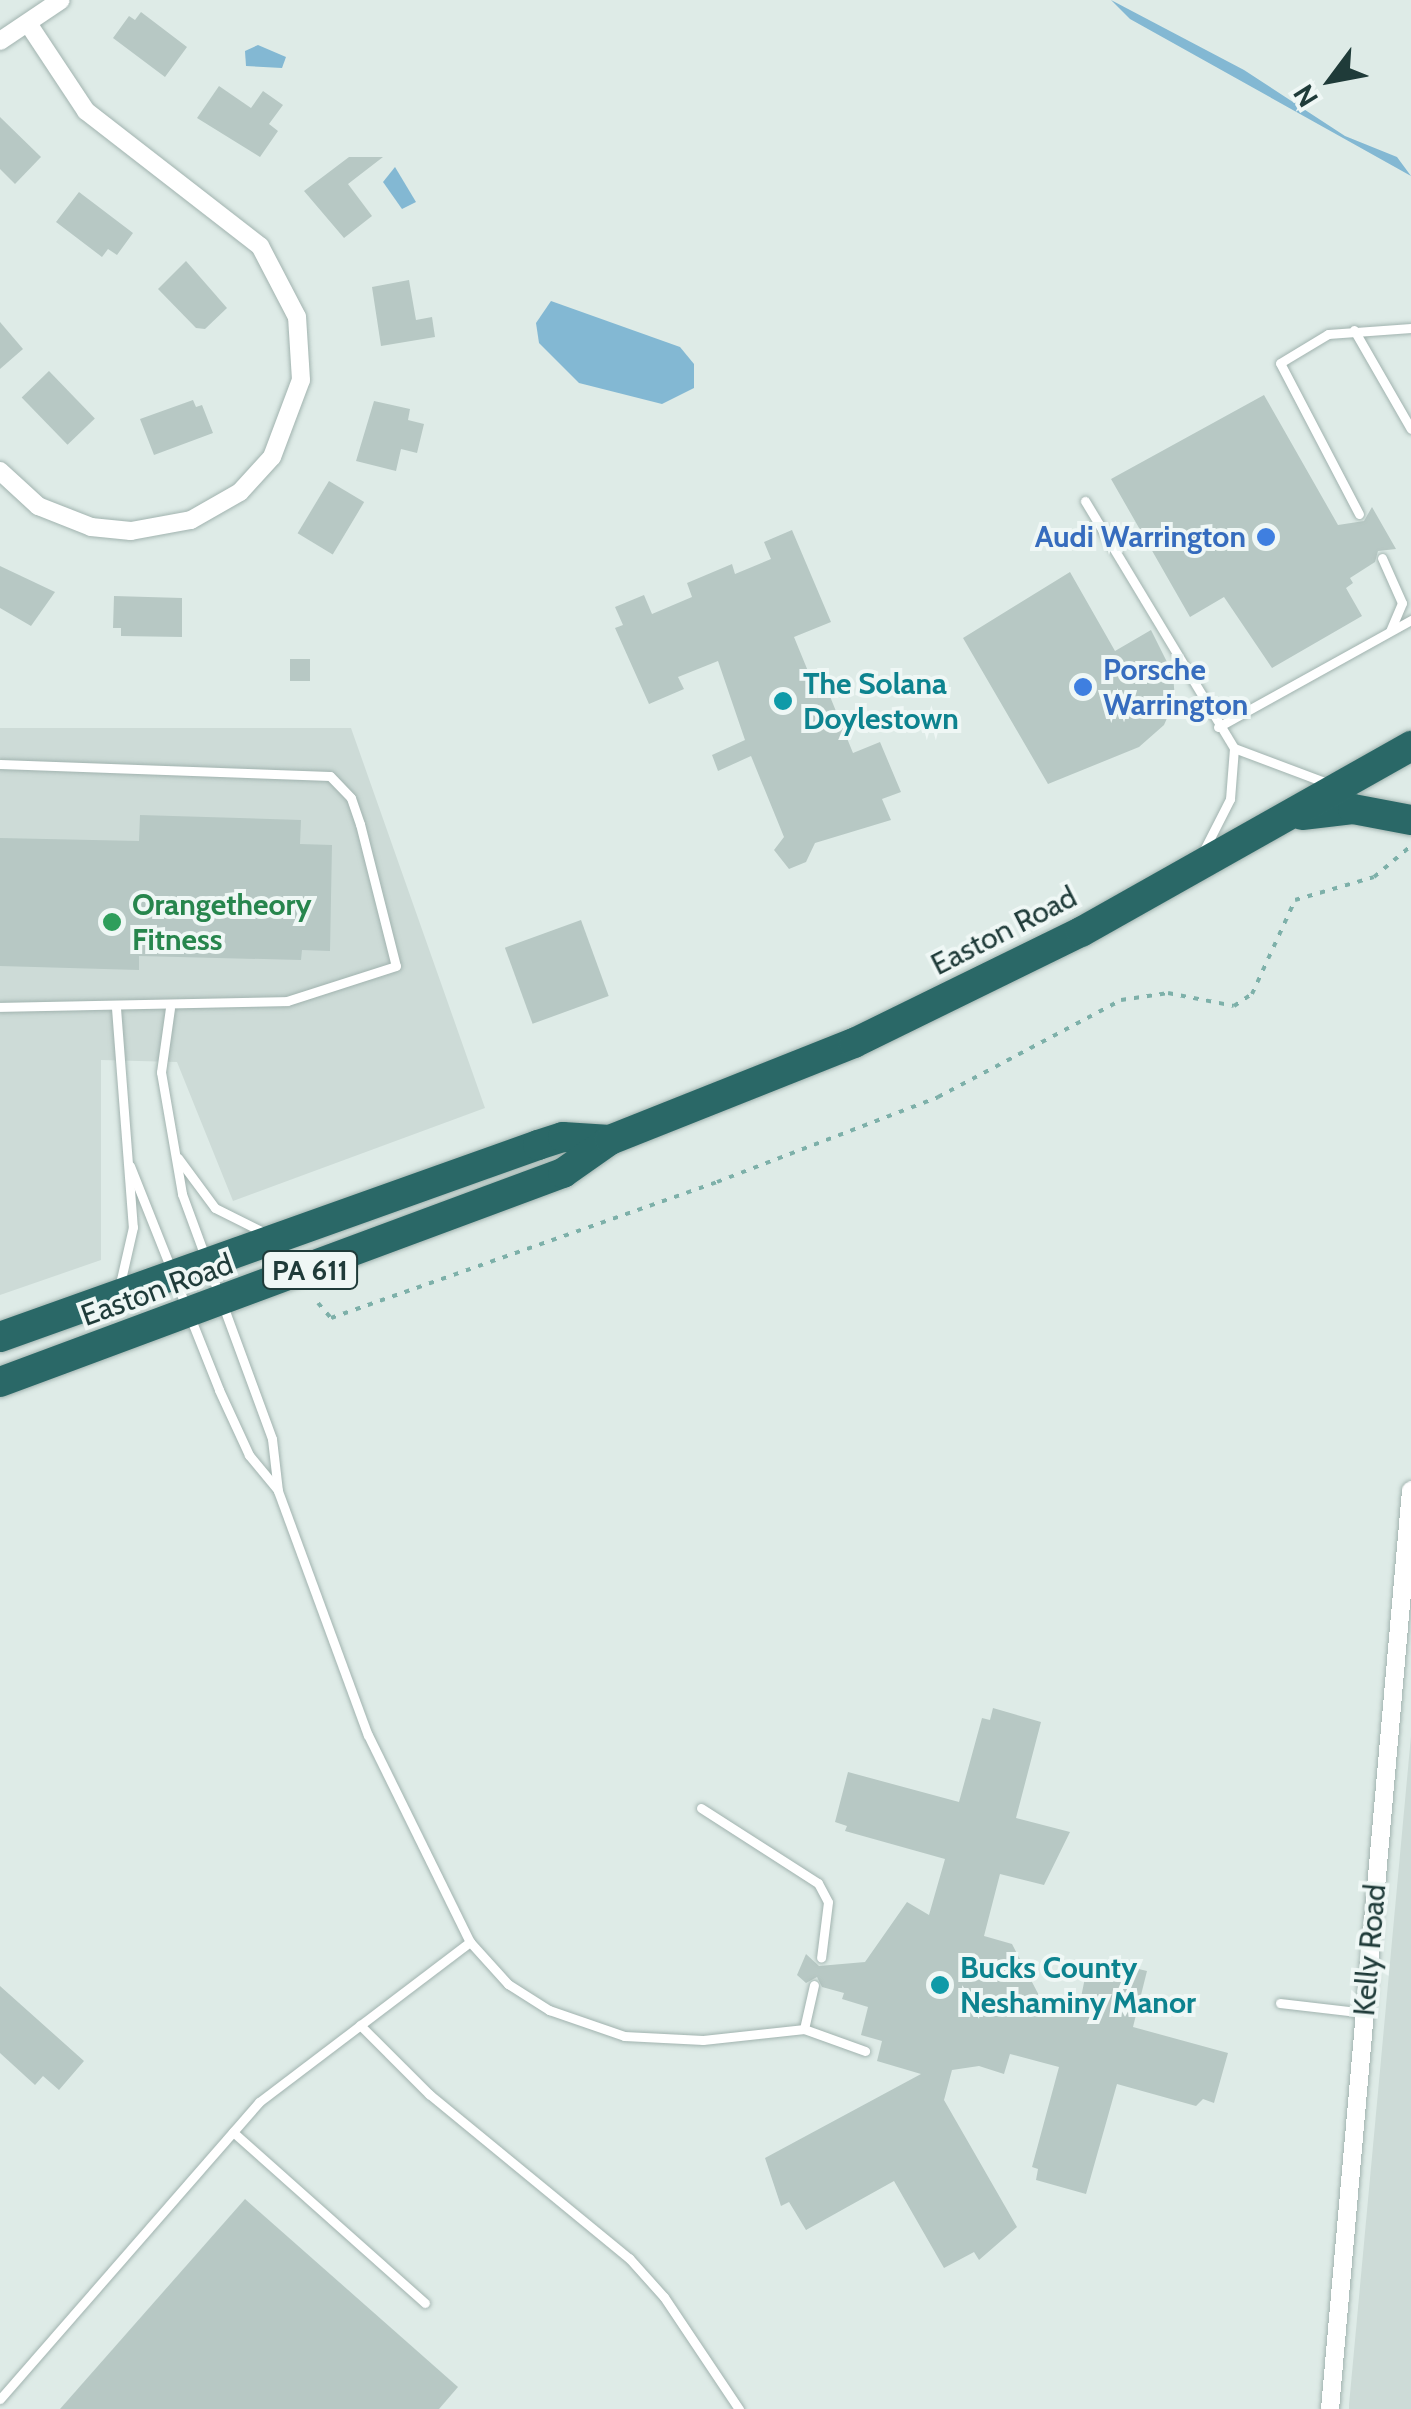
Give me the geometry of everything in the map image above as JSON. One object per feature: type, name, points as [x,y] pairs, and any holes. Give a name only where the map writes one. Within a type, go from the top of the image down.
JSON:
[{"type":"highway","name":"Easton Road","points":[[0,1382],[223,1304],[563,1173],[610,1140],[973,988],[1411,746]]},
{"type":"highway","points":[[1280,820],[1353,809],[1411,820]]},
{"type":"highway","name":"Easton Road","points":[[0,1337],[538,1144],[563,1138],[610,1140]]},
{"type":"street","points":[[0,41],[61,0]]},
{"type":"street","points":[[0,471],[38,506],[91,527],[131,531],[191,520],[240,492],[272,457],[301,380],[297,317],[260,246],[86,111],[29,25]]},
{"type":"street","name":"Kelly Road","points":[[1330,2409],[1411,1491]]},
{"type":"lane","points":[[1359,514],[1280,364],[1328,334],[1411,328]]},
{"type":"lane","points":[[1354,330],[1411,430]]},
{"type":"lane","points":[[1085,501],[1234,748],[1337,787]]},
{"type":"lane","points":[[1382,558],[1402,602],[1389,634]]},
{"type":"lane","points":[[1218,726],[1411,620]]},
{"type":"lane","points":[[1194,869],[1230,799],[1234,748]]},
{"type":"lane","points":[[0,764],[304,772],[342,784],[360,824],[396,966],[287,1001],[170,1008],[0,1007]]},
{"type":"lane","points":[[116,1008],[134,1227],[118,1296]]},
{"type":"lane","points":[[170,1008],[161,1072],[176,1156],[207,1264],[272,1438],[278,1491],[368,1735],[470,1942],[508,1984],[549,2010],[624,2036],[703,2040],[804,2028],[865,2051]]},
{"type":"lane","points":[[176,1156],[232,1221],[254,1231],[294,1234]]},
{"type":"lane","points":[[130,1166],[249,1455],[278,1491]]},
{"type":"lane","points":[[701,1808],[818,1883],[828,1902],[822,1958]]},
{"type":"lane","points":[[0,2399],[259,2102],[470,1942]]},
{"type":"lane","points":[[804,2028],[814,1985]]},
{"type":"lane","points":[[1280,2003],[1364,2014]]},
{"type":"lane","points":[[360,2025],[429,2094],[629,2258],[676,2313],[739,2409]]},
{"type":"lane","points":[[232,2132],[425,2303]]},
{"type":"path","points":[[318,1304],[331,1318],[718,1182],[938,1097],[1121,1000],[1153,992],[1234,1006],[1262,978],[1278,925],[1295,900],[1374,877],[1411,846]]},
{"type":"shaded area","points":[[0,728],[351,728],[485,1108],[233,1201],[177,1062],[101,1060],[101,1260],[0,1295]]},
{"type":"shaded area","points":[[1411,1736],[1411,2409],[1349,2409],[1349,2405]]},
{"type":"water","points":[[1111,0],[1244,70],[1345,136],[1397,157],[1411,176],[1130,19]]},
{"type":"water","points":[[258,45],[286,57],[282,68],[246,66],[245,51]]},
{"type":"water","points":[[395,167],[416,202],[402,209],[383,182]]},
{"type":"water","points":[[551,301],[680,347],[694,364],[694,388],[662,404],[579,383],[539,343],[536,323]]},
{"type":"building","points":[[141,12],[187,47],[165,77],[113,38],[129,16],[135,20]]},
{"type":"building","points":[[219,86],[251,108],[263,91],[283,105],[269,124],[278,131],[260,157],[197,118]]},
{"type":"building","points":[[0,117],[41,157],[15,184],[0,169]]},
{"type":"building","points":[[349,157],[383,157],[348,184],[372,216],[344,238],[304,191]]},
{"type":"building","points":[[79,192],[133,233],[117,255],[108,249],[102,257],[56,222]]},
{"type":"building","points":[[186,261],[227,308],[205,329],[196,328],[158,289]]},
{"type":"building","points":[[409,280],[416,320],[432,317],[435,337],[381,346],[372,287]]},
{"type":"building","points":[[0,322],[23,349],[0,369]]},
{"type":"building","points":[[49,371],[95,418],[68,445],[22,397]]},
{"type":"building","name":"Audi Warrington","points":[[1264,395],[1338,525],[1364,521],[1372,507],[1396,549],[1378,551],[1375,562],[1350,578],[1353,583],[1346,588],[1362,616],[1272,668],[1224,597],[1190,617],[1111,479]]},
{"type":"building","points":[[193,400],[196,407],[202,405],[213,433],[154,455],[140,419]]},
{"type":"building","points":[[374,401],[410,409],[408,420],[424,424],[417,453],[401,449],[396,471],[356,461]]},
{"type":"building","points":[[329,481],[364,502],[333,554],[298,533]]},
{"type":"building","name":"The Solana Doylestown","points":[[792,530],[831,622],[794,637],[819,698],[829,694],[853,753],[880,742],[901,792],[882,799],[891,820],[815,843],[806,862],[789,869],[774,850],[784,837],[751,756],[718,771],[712,755],[745,740],[718,661],[678,677],[684,689],[649,704],[615,628],[623,625],[615,607],[644,595],[652,614],[692,597],[687,583],[732,564],[735,574],[771,559],[764,542]]},
{"type":"building","points":[[0,566],[55,592],[31,626],[0,608]]},
{"type":"building","name":"Porsche Warrington","points":[[1070,572],[1115,651],[1151,630],[1173,674],[1175,700],[1164,725],[1139,747],[1048,784],[963,638]]},
{"type":"building","points":[[114,596],[182,598],[182,637],[121,636],[121,628],[113,628]]},
{"type":"building","points":[[290,659],[310,659],[310,681],[290,681]]},
{"type":"building","points":[[140,815],[301,820],[300,844],[332,845],[330,951],[302,950],[301,960],[139,956],[139,970],[0,966],[0,838],[139,841]]},
{"type":"building","points":[[581,920],[609,996],[533,1024],[505,948]]},
{"type":"building","name":"Bucks County Neshaminy Manor","points":[[993,1708],[1041,1722],[1016,1818],[1070,1832],[1044,1885],[1000,1874],[984,1936],[1012,1944],[1043,2003],[1078,2012],[1087,1968],[1110,1974],[1112,1966],[1122,1965],[1147,1971],[1133,2027],[1228,2053],[1214,2103],[1203,2099],[1196,2106],[1117,2084],[1086,2194],[1036,2180],[1038,2169],[1032,2167],[1059,2067],[1010,2054],[1004,2074],[979,2066],[952,2070],[944,2100],[1017,2227],[979,2260],[974,2252],[944,2268],[894,2181],[806,2230],[789,2202],[781,2206],[765,2158],[921,2074],[877,2061],[882,2041],[861,2035],[868,2007],[842,1999],[844,1993],[822,1987],[817,1977],[806,1983],[797,1975],[806,1954],[819,1966],[865,1962],[907,1902],[929,1915],[945,1859],[845,1831],[847,1826],[835,1822],[848,1772],[959,1802],[982,1718],[990,1720]]},
{"type":"building","points":[[0,1986],[84,2061],[59,2090],[43,2076],[35,2085],[0,2053]]},
{"type":"building","points":[[245,2199],[458,2387],[439,2409],[60,2409]]},
{"type":"place","name":"Audi Warrington","points":[[1266,537]]},
{"type":"place","name":"Porsche Warrington","points":[[1083,687]]},
{"type":"place","name":"The Solana Doylestown","points":[[783,701]]},
{"type":"place","name":"Orangetheory Fitness","points":[[112,922]]},
{"type":"place","name":"Bucks County Neshaminy Manor","points":[[940,1985]]}]
